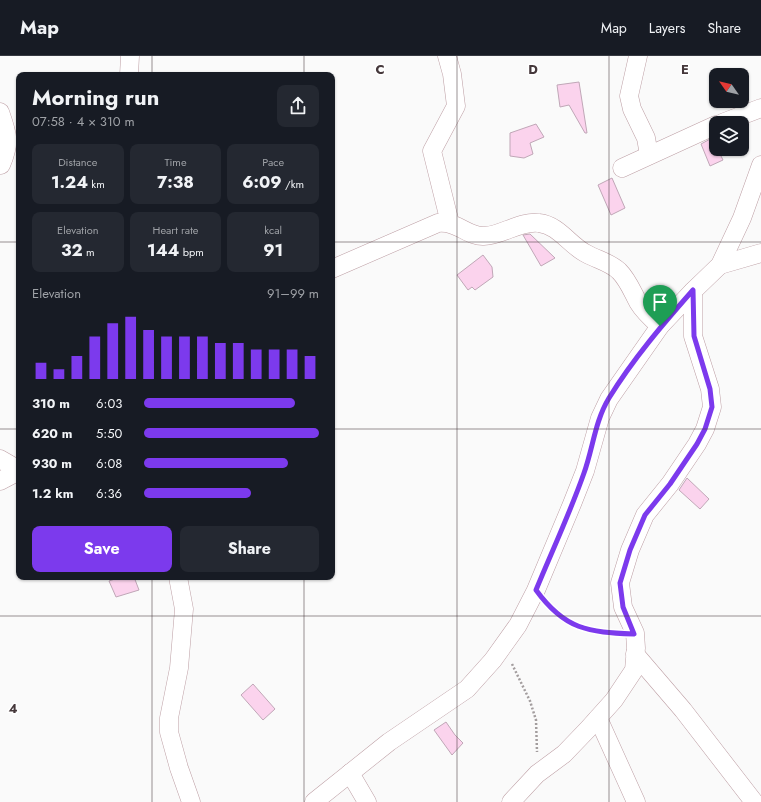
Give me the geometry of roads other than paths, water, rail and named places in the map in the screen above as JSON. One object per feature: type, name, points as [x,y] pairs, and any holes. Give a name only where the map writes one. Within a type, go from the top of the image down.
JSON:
[{"type":"street","points":[[130,56],[130,72]]},
{"type":"street","points":[[447,56],[452,74],[456,106],[432,151],[450,223]]},
{"type":"street","points":[[638,56],[629,96],[632,109],[646,138],[649,155]]},
{"type":"street","points":[[740,116],[761,108]]},
{"type":"street","points":[[0,112],[9,138],[7,151],[1,165]]},
{"type":"street","points":[[622,168],[709,128]]},
{"type":"street","points":[[314,802],[389,742],[467,689],[493,660],[518,625],[536,590],[572,504],[585,471],[598,424],[606,405],[660,326],[693,290],[720,265],[742,218],[761,165]]},
{"type":"street","points":[[335,268],[438,223],[450,223],[474,235],[482,237],[516,227],[539,223],[558,231],[574,246],[587,254],[604,260],[619,271],[631,286],[638,302],[648,316],[660,326]]},
{"type":"street","points":[[720,265],[761,253]]},
{"type":"street","points":[[511,802],[537,774],[564,754],[598,718],[614,700],[634,670],[634,634],[623,607],[620,583],[630,550],[645,515],[670,484],[697,444],[705,429],[712,407],[710,389],[694,336],[693,290]]},
{"type":"street","points":[[0,459],[16,469]]},
{"type":"street","points":[[0,481],[16,473]]},
{"type":"street","points":[[179,580],[184,609],[179,668],[169,718],[170,732],[179,768],[191,802]]},
{"type":"street","points":[[635,654],[684,710],[754,802]]},
{"type":"street","points":[[598,718],[636,802]]},
{"type":"street","points":[[350,774],[367,802]]}]
